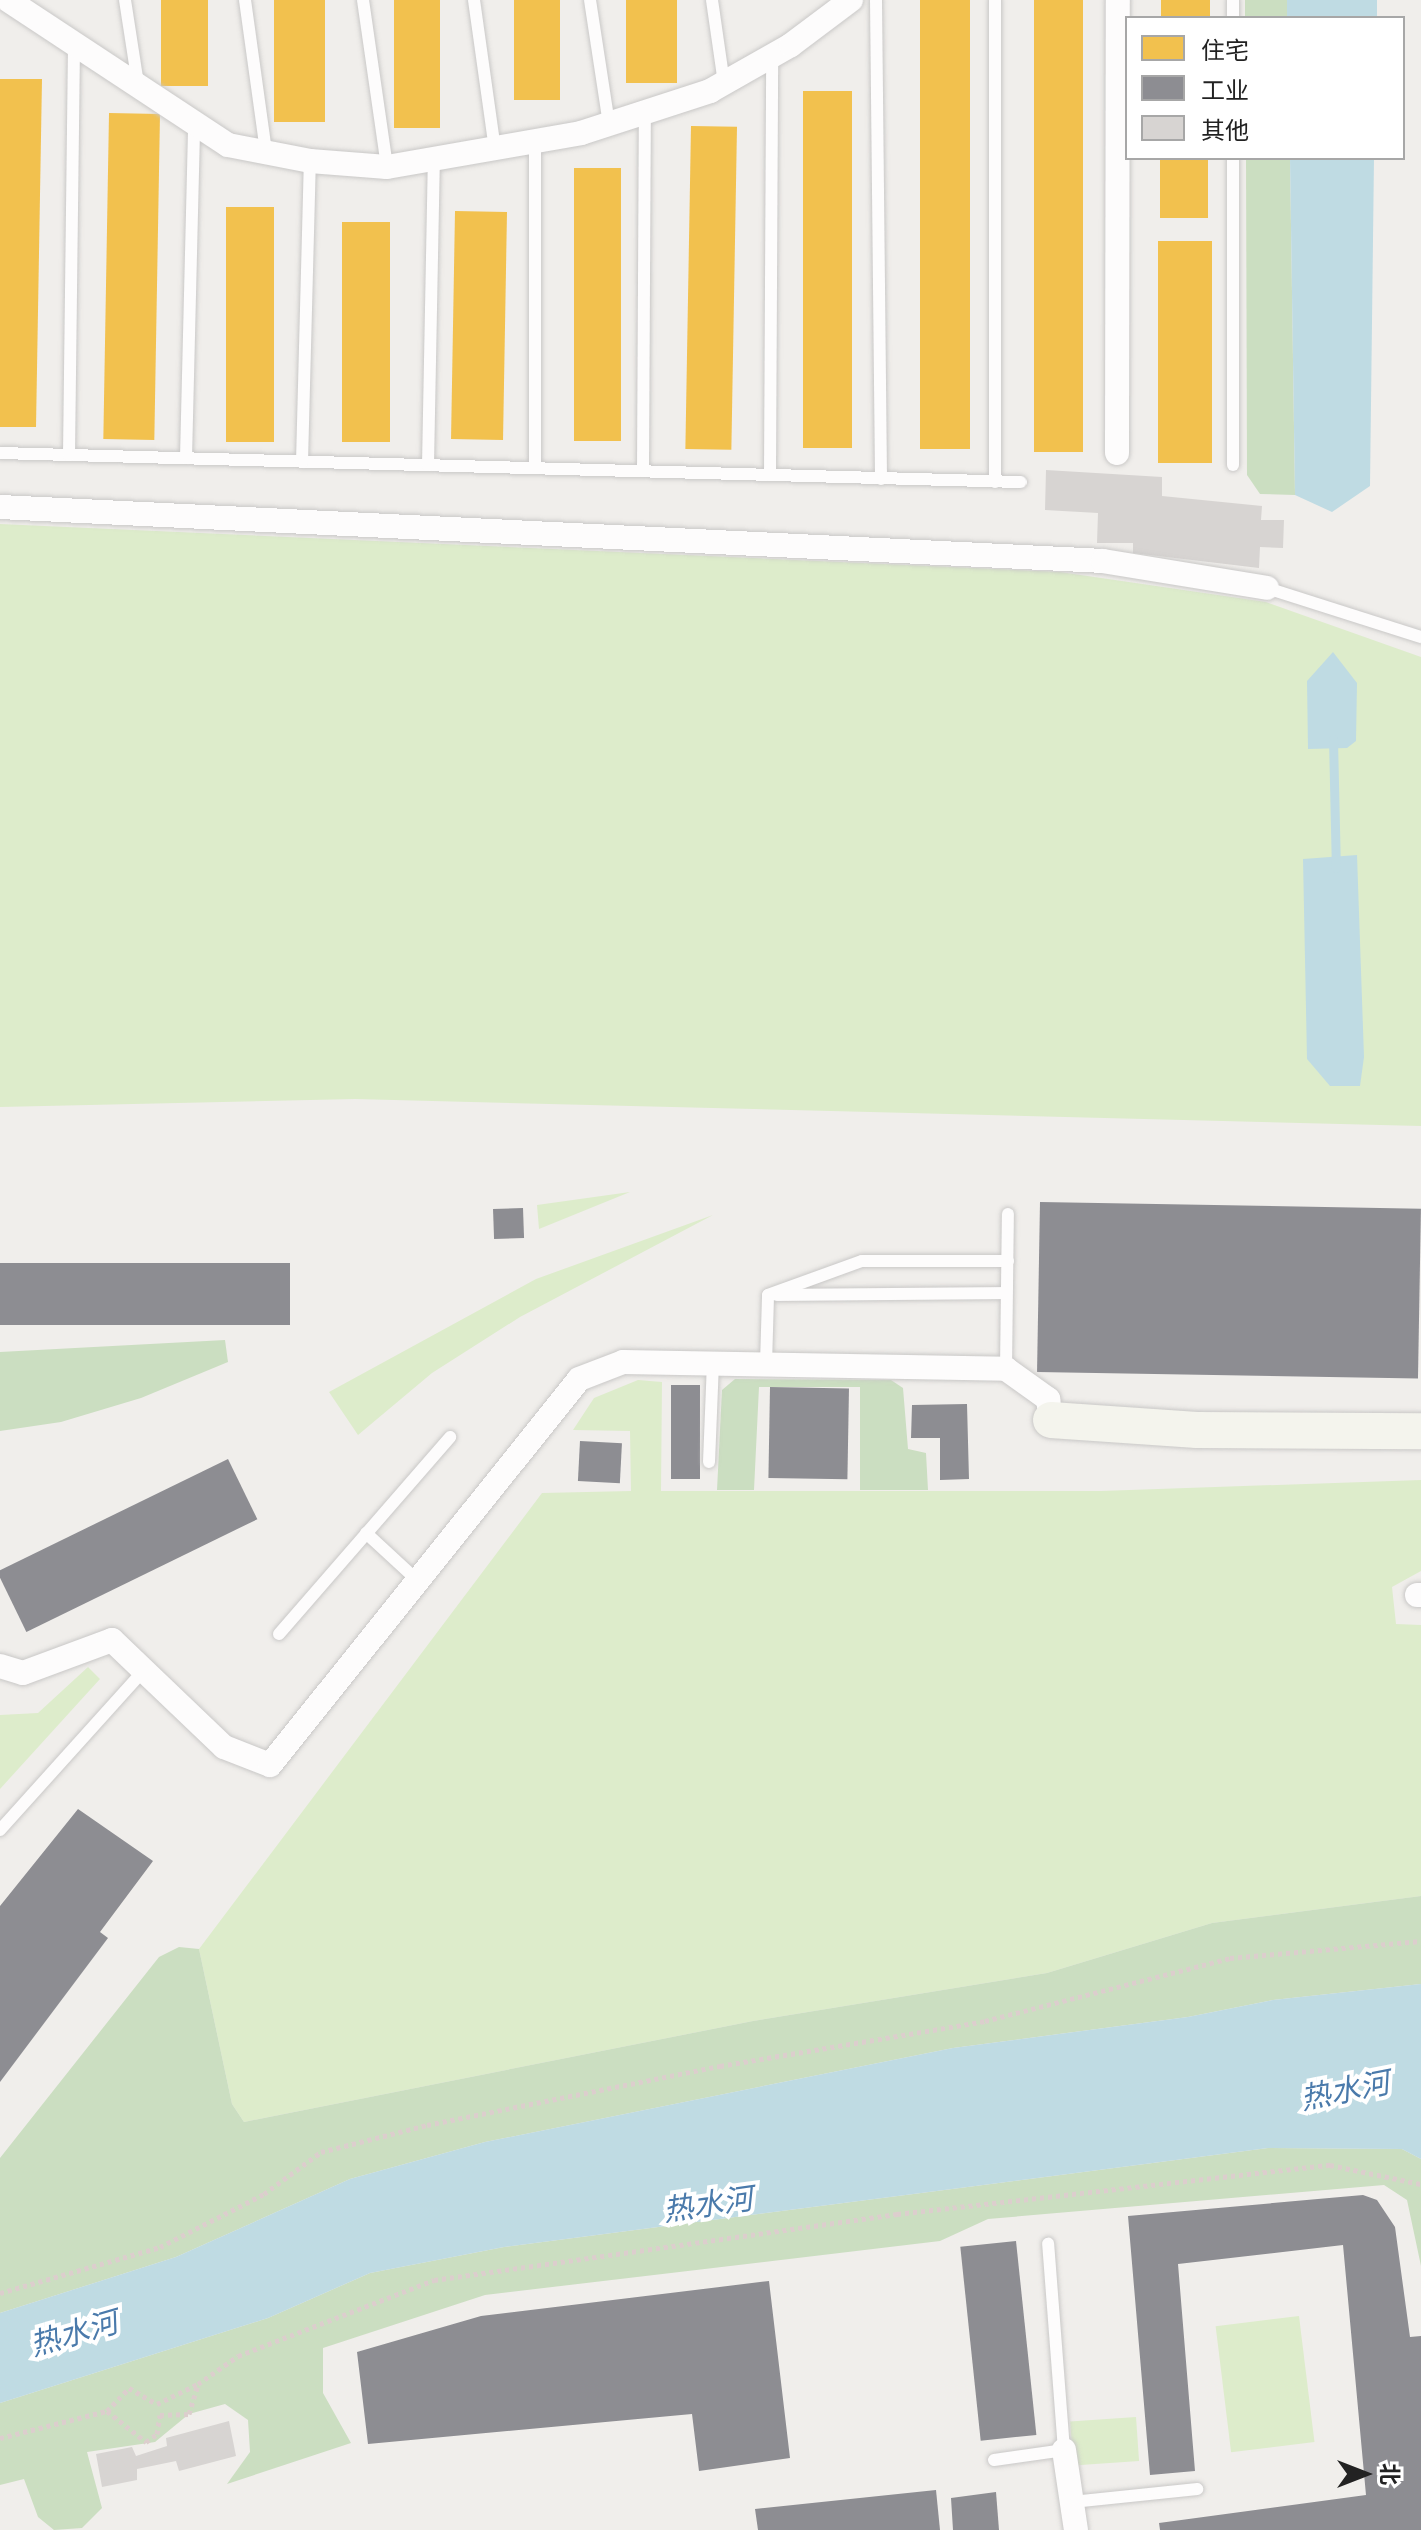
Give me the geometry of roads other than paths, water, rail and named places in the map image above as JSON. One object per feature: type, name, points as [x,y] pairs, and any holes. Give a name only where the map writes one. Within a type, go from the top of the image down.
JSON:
[{"type":"street","points":[[8,0],[138,89],[228,145],[310,161],[387,167],[535,142],[645,112],[724,83],[772,56],[827,8],[851,0]]},
{"type":"street","points":[[1117,453],[1118,0]]},
{"type":"street","points":[[0,507],[1103,561],[1267,588]]},
{"type":"street","points":[[2,1671],[23,1673],[112,1640],[224,1747],[270,1765],[579,1379],[623,1362],[1006,1369],[1048,1399],[1051,1420],[1197,1430],[1421,1431]]},
{"type":"street","points":[[1064,2450],[1076,2530]]},
{"type":"lane","points":[[125,0],[138,89]]},
{"type":"lane","points":[[245,0],[266,152]]},
{"type":"lane","points":[[363,0],[387,167]]},
{"type":"lane","points":[[474,0],[495,150]]},
{"type":"lane","points":[[590,0],[609,124]]},
{"type":"lane","points":[[712,0],[724,83]]},
{"type":"lane","points":[[876,0],[881,479]]},
{"type":"lane","points":[[995,0],[995,482]]},
{"type":"lane","points":[[69,455],[74,46]]},
{"type":"lane","points":[[770,475],[772,56]]},
{"type":"lane","points":[[643,471],[645,112]]},
{"type":"lane","points":[[186,458],[194,124]]},
{"type":"lane","points":[[535,142],[535,468]]},
{"type":"lane","points":[[428,465],[434,160]]},
{"type":"lane","points":[[1233,160],[1233,465]]},
{"type":"lane","points":[[302,462],[310,161]]},
{"type":"lane","points":[[0,453],[1021,482]]},
{"type":"lane","points":[[1267,588],[1421,637]]},
{"type":"lane","points":[[1006,1369],[1008,1214]]},
{"type":"lane","points":[[768,1295],[862,1261],[1008,1261]]},
{"type":"lane","points":[[768,1295],[1006,1293]]},
{"type":"lane","points":[[766,1364],[768,1295]]},
{"type":"lane","points":[[709,1462],[713,1363]]},
{"type":"lane","points":[[279,1634],[450,1437]]},
{"type":"lane","points":[[366,1533],[418,1581]]},
{"type":"lane","points":[[0,1830],[144,1670]]},
{"type":"lane","points":[[994,2460],[1064,2450],[1048,2244]]},
{"type":"lane","points":[[1072,2502],[1197,2489]]},
{"type":"water","points":[[1287,0],[1377,0],[1377,16],[1287,16]]},
{"type":"water","points":[[1290,160],[1374,160],[1370,486],[1332,512],[1295,495]]},
{"type":"water","points":[[1333,652],[1357,683],[1356,741],[1347,748],[1308,749],[1307,681]]},
{"type":"water","points":[[1357,855],[1364,1057],[1360,1086],[1330,1086],[1307,1059],[1303,859]]},
{"type":"water","name":"热水河","points":[[1421,1984],[1421,2159],[1402,2149],[1268,2148],[504,2247],[370,2273],[268,2318],[0,2403],[0,2313],[176,2257],[350,2179],[485,2142],[953,2048],[1188,2017],[1273,2000]]},
{"type":"waterway","points":[[1333,739],[1336,868]]}]
